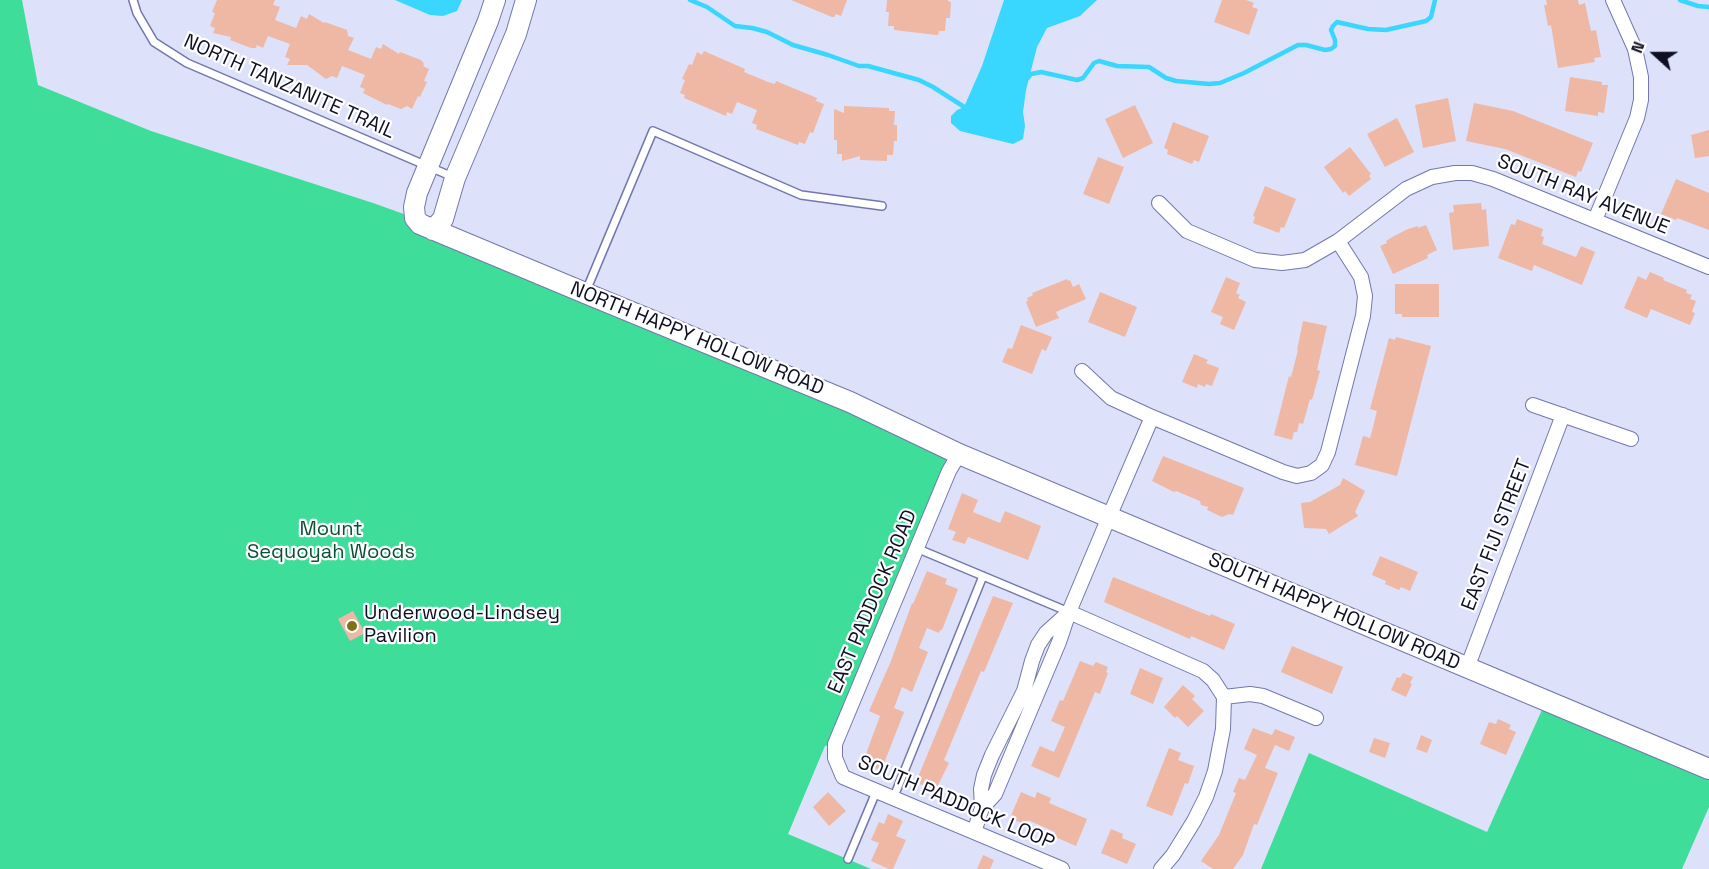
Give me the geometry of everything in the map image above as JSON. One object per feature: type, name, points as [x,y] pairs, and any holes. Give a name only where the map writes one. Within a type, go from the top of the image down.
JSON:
[{"type":"street","points":[[520,22],[493,6],[417,193],[414,207],[415,218],[420,224],[433,230],[443,219],[455,178],[516,34],[520,22],[526,0]]},
{"type":"street","points":[[1595,220],[1637,118],[1641,100],[1641,77],[1635,49],[1613,0]]},
{"type":"street","name":"SOUTH RAY AVENUE","points":[[1159,203],[1187,231],[1255,260],[1282,263],[1305,260],[1338,242],[1407,189],[1432,177],[1472,173],[1493,179],[1709,267]]},
{"type":"street","name":"NORTH HAPPY HOLLOW ROAD","points":[[433,230],[450,235],[850,402],[959,454]]},
{"type":"street","points":[[1082,371],[1111,398],[1152,417],[1283,472],[1297,476],[1311,473],[1322,465],[1328,452],[1363,316],[1365,296],[1361,278],[1338,242]]},
{"type":"street","points":[[1533,405],[1631,439]]},
{"type":"street","name":"EAST FIJI STREET","points":[[1467,668],[1563,416]]},
{"type":"street","points":[[974,831],[982,808],[995,794],[1152,417]]},
{"type":"street","name":"SOUTH HAPPY HOLLOW ROAD","points":[[959,454],[1709,769]]},
{"type":"street","name":"EAST PADDOCK ROAD","points":[[839,768],[835,758],[835,744],[916,548],[949,471],[959,454]]},
{"type":"street","points":[[1069,612],[1203,670],[1224,697],[1223,729],[1212,780],[1194,821],[1173,855],[1161,869]]},
{"type":"street","points":[[1224,697],[1250,694],[1263,696],[1316,718]]},
{"type":"street","name":"SOUTH PADDOCK LOOP","points":[[839,768],[843,777],[876,792],[1062,869]]},
{"type":"lane","name":"NORTH TANZANITE TRAIL","points":[[133,0],[136,13],[154,42],[187,63],[455,178]]},
{"type":"lane","points":[[585,293],[653,130],[801,195],[882,206]]},
{"type":"lane","points":[[916,548],[1069,612]]},
{"type":"lane","points":[[893,799],[983,576]]},
{"type":"lane","points":[[848,859],[876,792]]},
{"type":"green space","name":"Mount Sequoyah Woods","points":[[0,0],[22,0],[38,85],[151,131],[415,218],[959,454],[835,744],[825,746],[788,834],[871,869],[0,869]]},
{"type":"green space","points":[[1546,701],[1709,769],[1709,807],[1682,869],[1261,869],[1309,753],[1487,832]]},
{"type":"water","points":[[395,0],[462,0],[457,11],[443,16],[430,15]]},
{"type":"water","points":[[1004,0],[1097,0],[1080,16],[1047,28],[1037,47],[1026,90],[1023,139],[1013,144],[960,131],[951,123],[951,116],[964,107],[982,66]]},
{"type":"building","points":[[217,0],[275,0],[273,5],[280,7],[275,20],[296,28],[301,16],[307,19],[309,14],[324,23],[347,30],[348,36],[354,38],[348,50],[371,59],[376,47],[381,49],[383,44],[399,54],[400,52],[421,60],[423,66],[429,69],[424,81],[427,82],[412,109],[407,106],[401,109],[387,105],[363,93],[365,89],[360,87],[365,75],[342,66],[337,78],[332,76],[326,79],[307,65],[287,65],[290,59],[285,57],[290,44],[268,36],[263,48],[257,45],[256,48],[251,48],[230,40],[231,37],[213,33],[215,28],[210,26]]},
{"type":"building","points":[[791,0],[847,0],[841,16],[836,14],[832,17]]},
{"type":"building","points":[[887,0],[948,0],[951,2],[950,18],[946,18],[945,31],[939,31],[936,35],[894,30],[894,26],[888,26]]},
{"type":"building","points":[[1222,0],[1246,0],[1254,3],[1252,7],[1258,9],[1249,35],[1214,22]]},
{"type":"building","points":[[1546,0],[1578,0],[1579,5],[1585,3],[1591,31],[1596,30],[1601,57],[1594,58],[1595,62],[1558,68],[1551,25],[1548,26],[1544,5],[1547,5]]},
{"type":"building","points":[[704,51],[745,69],[744,72],[775,84],[776,81],[817,98],[816,101],[824,104],[813,133],[810,132],[805,144],[799,142],[798,145],[756,129],[757,125],[752,123],[757,110],[737,102],[732,114],[727,112],[726,116],[684,98],[685,95],[680,93],[685,80],[682,79],[689,64],[692,65],[697,52],[702,55]]},
{"type":"building","points":[[1570,77],[1608,85],[1604,113],[1598,112],[1598,116],[1565,111]]},
{"type":"building","points":[[1448,98],[1456,141],[1423,148],[1415,105]]},
{"type":"building","points":[[1474,103],[1513,111],[1593,143],[1581,172],[1578,171],[1576,177],[1505,149],[1466,141]]},
{"type":"building","points":[[1135,105],[1153,143],[1123,158],[1105,119]]},
{"type":"building","points":[[844,106],[889,108],[889,111],[895,111],[894,125],[897,125],[897,141],[894,141],[893,155],[887,155],[887,161],[860,160],[860,156],[842,161],[842,154],[837,154],[837,140],[834,140],[834,109],[844,113]]},
{"type":"building","points":[[1397,118],[1414,152],[1385,167],[1367,134]]},
{"type":"building","points":[[1173,122],[1209,136],[1199,162],[1194,160],[1192,164],[1167,154],[1168,150],[1164,148]]},
{"type":"building","points":[[1709,130],[1709,156],[1695,158],[1691,135]]},
{"type":"building","points":[[1350,147],[1371,174],[1369,176],[1371,179],[1349,196],[1345,191],[1343,193],[1324,167]]},
{"type":"building","points":[[1098,157],[1124,167],[1109,204],[1083,194]]},
{"type":"building","points":[[1676,179],[1709,193],[1709,230],[1661,214]]},
{"type":"building","points":[[1265,186],[1296,199],[1284,228],[1281,227],[1279,233],[1253,223],[1255,217],[1253,216]]},
{"type":"building","points":[[1481,203],[1482,210],[1486,209],[1489,246],[1453,250],[1449,213],[1454,212],[1453,205]]},
{"type":"building","points":[[1517,219],[1543,229],[1542,244],[1576,257],[1581,246],[1595,252],[1582,285],[1534,265],[1532,271],[1498,258],[1511,224],[1515,225]]},
{"type":"building","points":[[1426,225],[1437,250],[1427,255],[1428,258],[1393,274],[1380,246],[1408,229]]},
{"type":"building","points":[[1650,272],[1687,290],[1686,293],[1692,295],[1690,299],[1696,301],[1692,312],[1695,313],[1690,325],[1651,309],[1647,318],[1624,308],[1638,276],[1646,280]]},
{"type":"building","points":[[1226,277],[1240,283],[1236,293],[1240,295],[1238,298],[1246,302],[1234,330],[1220,324],[1223,317],[1211,312]]},
{"type":"building","points":[[1067,279],[1073,287],[1079,284],[1086,299],[1056,312],[1059,318],[1036,327],[1026,302],[1027,298],[1033,295],[1032,293]]},
{"type":"building","points":[[1395,284],[1439,284],[1439,317],[1402,317],[1402,314],[1395,314]]},
{"type":"building","points":[[1100,292],[1137,307],[1125,337],[1088,322]]},
{"type":"building","points":[[1303,321],[1327,326],[1317,370],[1320,371],[1312,400],[1310,399],[1303,424],[1299,423],[1292,440],[1274,435],[1298,350]]},
{"type":"building","points":[[1021,325],[1052,337],[1046,351],[1042,349],[1032,374],[1002,362],[1008,348],[1012,349]]},
{"type":"building","points":[[1396,337],[1431,346],[1397,476],[1355,465],[1363,436],[1370,438],[1371,435],[1377,411],[1370,409],[1389,338],[1395,340]]},
{"type":"building","points":[[1194,354],[1208,360],[1206,363],[1219,368],[1212,386],[1206,384],[1205,387],[1198,384],[1197,388],[1182,382]]},
{"type":"building","points":[[1163,456],[1244,488],[1233,515],[1222,517],[1207,510],[1208,507],[1201,505],[1200,501],[1152,481]]},
{"type":"building","points":[[1343,478],[1365,491],[1355,512],[1358,516],[1329,534],[1326,529],[1304,528],[1301,503],[1310,502],[1340,485]]},
{"type":"building","points":[[962,493],[978,500],[973,512],[1000,523],[1005,511],[1041,526],[1028,560],[968,537],[965,544],[952,540],[956,532],[948,529]]},
{"type":"building","points":[[1380,556],[1418,572],[1410,591],[1401,587],[1399,590],[1372,575]]},
{"type":"building","points":[[927,571],[947,579],[945,584],[958,589],[942,630],[939,633],[927,628],[919,648],[928,652],[912,692],[902,687],[894,708],[904,712],[881,771],[863,762],[880,716],[869,711]]},
{"type":"building","points":[[1113,577],[1235,624],[1224,650],[1191,636],[1190,639],[1104,602]]},
{"type":"building","points":[[993,596],[1013,603],[984,672],[981,671],[944,760],[949,763],[935,791],[916,782]]},
{"type":"building","name":"Underwood-Lindsey Pavilion","points":[[353,611],[365,633],[350,641],[338,619]]},
{"type":"building","points":[[1292,646],[1343,667],[1332,694],[1281,672]]},
{"type":"building","points":[[1080,661],[1093,666],[1096,662],[1108,667],[1106,672],[1108,673],[1100,694],[1095,692],[1059,778],[1031,766],[1040,746],[1054,752],[1065,727],[1051,721],[1060,700],[1063,701]]},
{"type":"building","points":[[1140,668],[1163,678],[1153,704],[1130,694]]},
{"type":"building","points":[[1403,673],[1413,677],[1406,697],[1391,690],[1397,677],[1400,678]]},
{"type":"building","points":[[1183,685],[1195,696],[1192,699],[1204,711],[1188,727],[1164,707]]},
{"type":"building","points":[[1498,719],[1511,725],[1509,729],[1516,732],[1506,755],[1480,744],[1489,722],[1496,724]]},
{"type":"building","points":[[1253,728],[1272,735],[1275,729],[1295,737],[1289,751],[1275,745],[1265,768],[1278,773],[1257,825],[1254,824],[1243,855],[1233,869],[1213,869],[1201,861],[1219,835],[1236,793],[1233,792],[1239,778],[1245,780],[1257,755],[1244,749]]},
{"type":"building","points":[[1421,735],[1432,740],[1427,753],[1416,749]]},
{"type":"building","points":[[1374,738],[1390,743],[1385,758],[1369,752]]},
{"type":"building","points":[[1169,748],[1181,753],[1178,760],[1194,766],[1172,816],[1146,806]]},
{"type":"building","points":[[828,792],[846,811],[829,826],[813,807]]},
{"type":"building","points":[[1021,792],[1035,798],[1037,792],[1051,798],[1049,803],[1087,819],[1076,846],[1053,836],[1055,832],[1028,820],[1026,825],[1010,818]]},
{"type":"building","points":[[888,814],[903,821],[896,836],[906,840],[893,869],[871,861],[879,843],[871,840],[879,822],[884,824]]},
{"type":"building","points":[[1111,829],[1123,834],[1122,838],[1136,844],[1127,864],[1101,853]]},
{"type":"building","points":[[983,855],[994,860],[990,869],[977,869]]},
{"type":"waterway","points":[[690,0],[707,7],[735,26],[767,32],[793,45],[859,66],[868,66],[919,80],[969,110]]},
{"type":"waterway","points":[[1028,78],[1031,74],[1041,72],[1077,80],[1083,78],[1094,63],[1099,61],[1117,66],[1149,67],[1166,78],[1176,81],[1220,83],[1298,45],[1331,49],[1335,46],[1331,30],[1337,22],[1368,29],[1386,30],[1426,21],[1431,17],[1435,0]]},
{"type":"waterway","points":[[1680,0],[1709,7]]},
{"type":"place","name":"Underwood-Lindsey Pavilion","points":[[352,626]]}]
